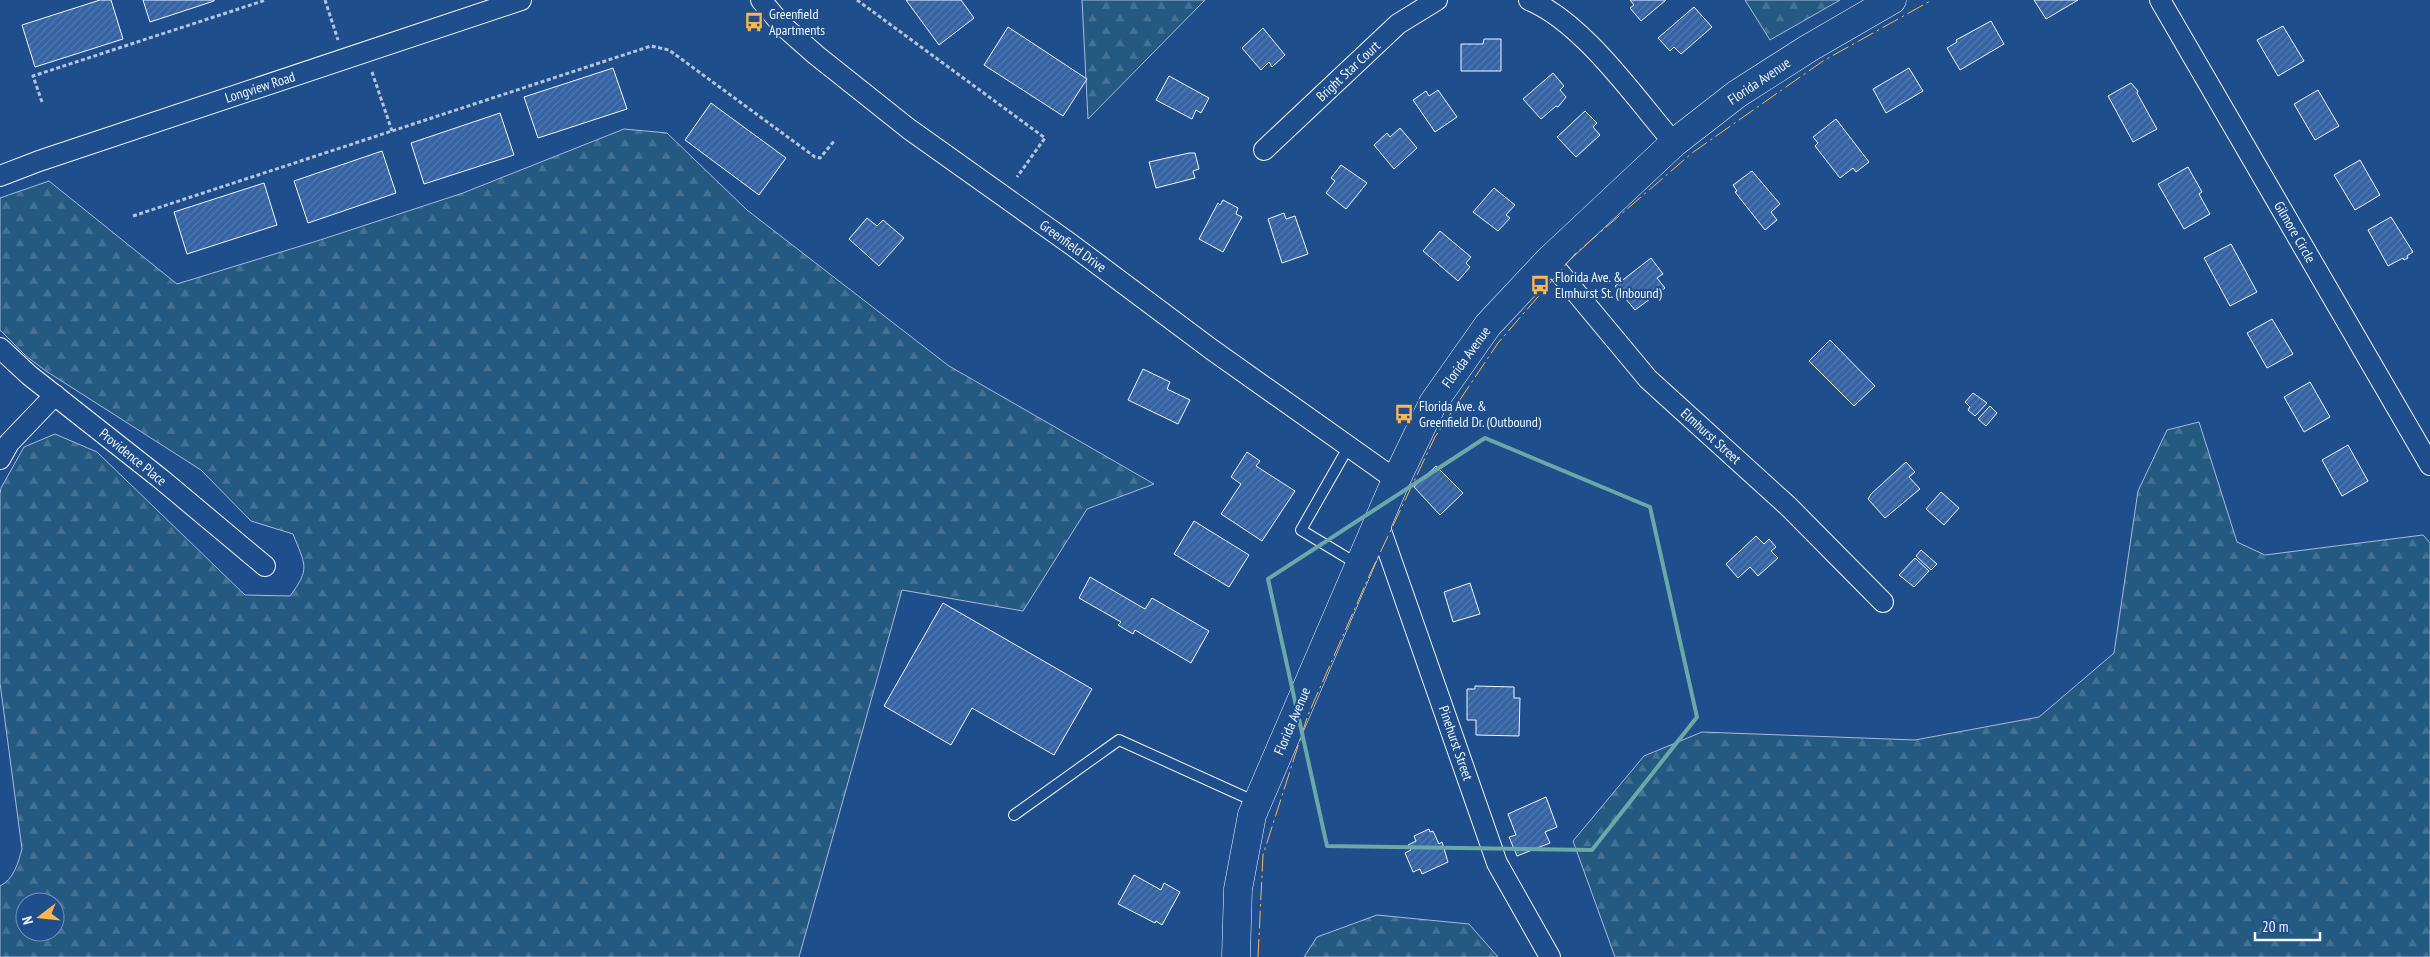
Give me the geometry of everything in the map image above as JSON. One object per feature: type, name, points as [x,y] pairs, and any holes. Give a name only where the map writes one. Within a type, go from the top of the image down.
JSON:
[{"type":"main road","name":"Florida Avenue","points":[[1236,957],[1238,889],[1252,815],[1396,480],[1433,403],[1488,325],[1549,260],[1674,143],[1738,94],[1810,48],[1892,0]]},
{"type":"street","name":"Longview Road","points":[[0,176],[39,160],[521,0]]},
{"type":"street","name":"Greenfield Drive","points":[[761,0],[782,25],[816,55],[909,129],[1396,480]]},
{"type":"street","name":"Bright Star Court","points":[[1264,150],[1398,24],[1437,0]]},
{"type":"street","points":[[1529,0],[1546,7],[1565,20],[1623,82],[1674,143]]},
{"type":"street","name":"Gilmore Circle","points":[[2160,0],[2430,465]]},
{"type":"street","name":"Elmhurst Street","points":[[1549,260],[1648,379],[1789,507],[1883,602]]},
{"type":"street","name":"Providence Place","points":[[0,348],[265,566]]},
{"type":"street","points":[[0,458],[10,443],[55,394]]},
{"type":"street","name":"Pinehurst Street","points":[[1378,522],[1497,863],[1550,957]]},
{"type":"lane","points":[[1349,446],[1301,530],[1360,565]]},
{"type":"lane","points":[[1014,814],[1119,740],[1257,803]]},
{"type":"path","points":[[42,102],[33,76],[266,0]]},
{"type":"path","points":[[325,0],[339,42]]},
{"type":"path","points":[[858,0],[1045,138],[1017,177]]},
{"type":"path","points":[[133,216],[651,46],[669,50],[815,157],[820,158],[835,140]]},
{"type":"path","points":[[372,72],[392,131]]},
{"type":"highlighted area","points":[[1485,438],[1650,507],[1697,717],[1592,850],[1327,846],[1268,579]]},
{"type":"green space","points":[[1082,0],[1205,0],[1088,119]]},
{"type":"green space","points":[[1745,0],[1840,0],[1770,40]]},
{"type":"green space","points":[[624,129],[667,133],[747,210],[949,366],[1154,484],[1087,509],[1023,611],[902,590],[799,957],[0,957],[0,886],[12,875],[22,849],[0,683],[0,494],[1,488],[24,447],[55,434],[97,452],[245,595],[290,596],[301,579],[304,566],[293,534],[251,521],[201,470],[46,371],[26,356],[0,330],[0,198],[49,181],[177,284],[463,193]]},
{"type":"green space","points":[[2199,422],[2237,542],[2265,555],[2423,535],[2430,543],[2430,957],[1615,957],[1573,841],[1644,756],[1702,732],[1915,740],[2039,717],[2114,653],[2138,491],[2167,430]]},
{"type":"green space","points":[[1377,915],[1469,924],[1498,957],[1304,957],[1317,937]]},
{"type":"building","points":[[100,0],[111,0],[123,39],[35,67],[22,25]]},
{"type":"building","points":[[143,0],[214,0],[214,1],[150,22]]},
{"type":"building","points":[[906,0],[961,0],[974,18],[939,45]]},
{"type":"building","points":[[1630,0],[1666,0],[1641,21],[1630,8],[1634,5]]},
{"type":"building","points":[[2034,0],[2078,0],[2046,19]]},
{"type":"building","points":[[1694,7],[1712,27],[1681,54],[1674,47],[1670,51],[1658,38]]},
{"type":"building","points":[[1991,21],[2004,44],[1960,70],[1947,48],[1957,42],[1956,40]]},
{"type":"building","points":[[2283,26],[2304,61],[2278,76],[2257,40]]},
{"type":"building","points":[[1008,27],[1087,79],[1063,116],[984,65]]},
{"type":"building","points":[[1263,28],[1285,55],[1272,67],[1269,62],[1261,70],[1242,48]]},
{"type":"building","points":[[1484,39],[1501,39],[1501,71],[1461,71],[1461,44],[1483,44]]},
{"type":"building","points":[[613,68],[627,109],[538,138],[524,97]]},
{"type":"building","points":[[1909,68],[1923,91],[1886,113],[1873,89]]},
{"type":"building","points":[[1553,73],[1564,86],[1560,90],[1566,97],[1558,107],[1556,106],[1541,119],[1523,99]]},
{"type":"building","points":[[1169,76],[1209,98],[1201,113],[1196,110],[1192,119],[1156,100]]},
{"type":"building","points":[[2131,83],[2138,91],[2137,93],[2157,129],[2133,142],[2108,96]]},
{"type":"building","points":[[1438,90],[1457,117],[1435,132],[1413,100],[1426,91],[1429,96]]},
{"type":"building","points":[[2318,90],[2339,126],[2315,140],[2294,104]]},
{"type":"building","points":[[711,103],[786,158],[759,195],[685,140]]},
{"type":"building","points":[[1585,111],[1597,123],[1593,127],[1600,135],[1576,157],[1557,137]]},
{"type":"building","points":[[500,113],[514,155],[424,184],[411,143]]},
{"type":"building","points":[[1836,119],[1869,162],[1856,172],[1853,168],[1840,178],[1815,146],[1818,143],[1813,137]]},
{"type":"building","points":[[1400,128],[1417,148],[1394,169],[1374,145],[1387,133],[1390,137]]},
{"type":"building","points":[[382,151],[396,193],[308,223],[294,181]]},
{"type":"building","points":[[1195,153],[1199,169],[1193,171],[1195,178],[1156,188],[1149,162]]},
{"type":"building","points":[[2360,160],[2380,195],[2355,210],[2334,175]]},
{"type":"building","points":[[1341,165],[1367,183],[1346,209],[1326,193],[1335,181],[1331,178]]},
{"type":"building","points":[[2188,167],[2202,192],[2199,194],[2210,214],[2184,229],[2158,184]]},
{"type":"building","points":[[1752,171],[1780,204],[1771,212],[1777,220],[1765,230],[1735,192],[1737,191],[1733,185]]},
{"type":"building","points":[[264,183],[277,225],[187,254],[174,212]]},
{"type":"building","points":[[1494,188],[1515,205],[1506,215],[1510,218],[1498,231],[1473,212]]},
{"type":"building","points":[[1223,200],[1238,208],[1236,214],[1242,217],[1223,252],[1199,239],[1218,203],[1220,205]]},
{"type":"building","points":[[1284,213],[1286,219],[1295,216],[1308,254],[1282,263],[1268,219]]},
{"type":"building","points":[[2391,217],[2413,252],[2407,256],[2408,258],[2404,260],[2403,258],[2388,266],[2368,230]]},
{"type":"building","points":[[867,218],[877,226],[883,220],[904,238],[879,266],[849,239]]},
{"type":"building","points":[[1440,231],[1471,257],[1466,263],[1470,267],[1458,281],[1423,251]]},
{"type":"building","points":[[2231,244],[2257,292],[2230,306],[2204,258]]},
{"type":"building","points":[[1651,258],[1663,274],[1657,278],[1665,288],[1635,310],[1615,286]]},
{"type":"building","points":[[2272,319],[2293,354],[2267,368],[2247,333]]},
{"type":"building","points":[[1830,340],[1875,386],[1854,406],[1809,361]]},
{"type":"building","points":[[1143,369],[1170,382],[1167,389],[1190,400],[1178,424],[1128,400]]},
{"type":"building","points":[[2310,382],[2330,417],[2304,432],[2284,397]]},
{"type":"building","points":[[1973,393],[1987,403],[1975,416],[1968,410],[1970,407],[1965,402]]},
{"type":"building","points":[[1990,406],[1997,413],[1986,426],[1978,419]]},
{"type":"building","points":[[2348,445],[2368,481],[2342,496],[2322,460]]},
{"type":"building","points":[[1247,452],[1260,461],[1256,466],[1295,491],[1262,541],[1221,514],[1241,484],[1231,477]]},
{"type":"building","points":[[1906,462],[1915,472],[1909,477],[1920,489],[1885,518],[1868,499]]},
{"type":"building","points":[[1436,466],[1463,493],[1440,515],[1414,487]]},
{"type":"building","points":[[1941,492],[1959,508],[1944,525],[1926,509]]},
{"type":"building","points":[[1194,521],[1249,555],[1229,587],[1174,554]]},
{"type":"building","points":[[1756,536],[1764,544],[1769,539],[1776,547],[1771,551],[1778,558],[1758,576],[1750,567],[1738,578],[1726,564]]},
{"type":"building","points":[[1921,550],[1937,564],[1931,570],[1916,556]]},
{"type":"building","points":[[1915,558],[1929,571],[1914,587],[1899,575]]},
{"type":"building","points":[[1090,577],[1145,609],[1152,598],[1209,631],[1191,663],[1135,630],[1133,634],[1118,625],[1121,622],[1079,598]]},
{"type":"building","points":[[1470,583],[1480,614],[1453,622],[1444,592]]},
{"type":"building","points":[[943,603],[1092,689],[1054,755],[972,708],[951,745],[884,706]]},
{"type":"building","points":[[1475,686],[1514,687],[1514,698],[1520,698],[1519,736],[1476,735],[1476,720],[1467,720],[1467,689],[1475,689]]},
{"type":"building","points":[[1546,797],[1557,827],[1545,832],[1550,843],[1517,856],[1509,837],[1516,835],[1508,814]]},
{"type":"building","points":[[1429,829],[1430,832],[1433,831],[1439,844],[1442,842],[1448,862],[1422,874],[1420,869],[1413,872],[1405,853],[1411,850],[1408,845],[1416,841],[1414,836]]},
{"type":"building","points":[[1134,875],[1161,890],[1164,883],[1180,892],[1162,925],[1118,904]]},
{"type":"power","points":[[1258,957],[1263,855],[1308,715],[1370,574],[1435,437],[1498,343],[1575,254],[1692,153],[1823,61],[1932,0]]},
{"type":"place","name":"Greenfield Apartments","points":[[754,22]]},
{"type":"place","name":"Florida Ave. & Elmhurst St. (Inbound)","points":[[1540,285]]},
{"type":"place","name":"Florida Ave. & Greenfield Dr. (Outbound)","points":[[1404,414]]}]
